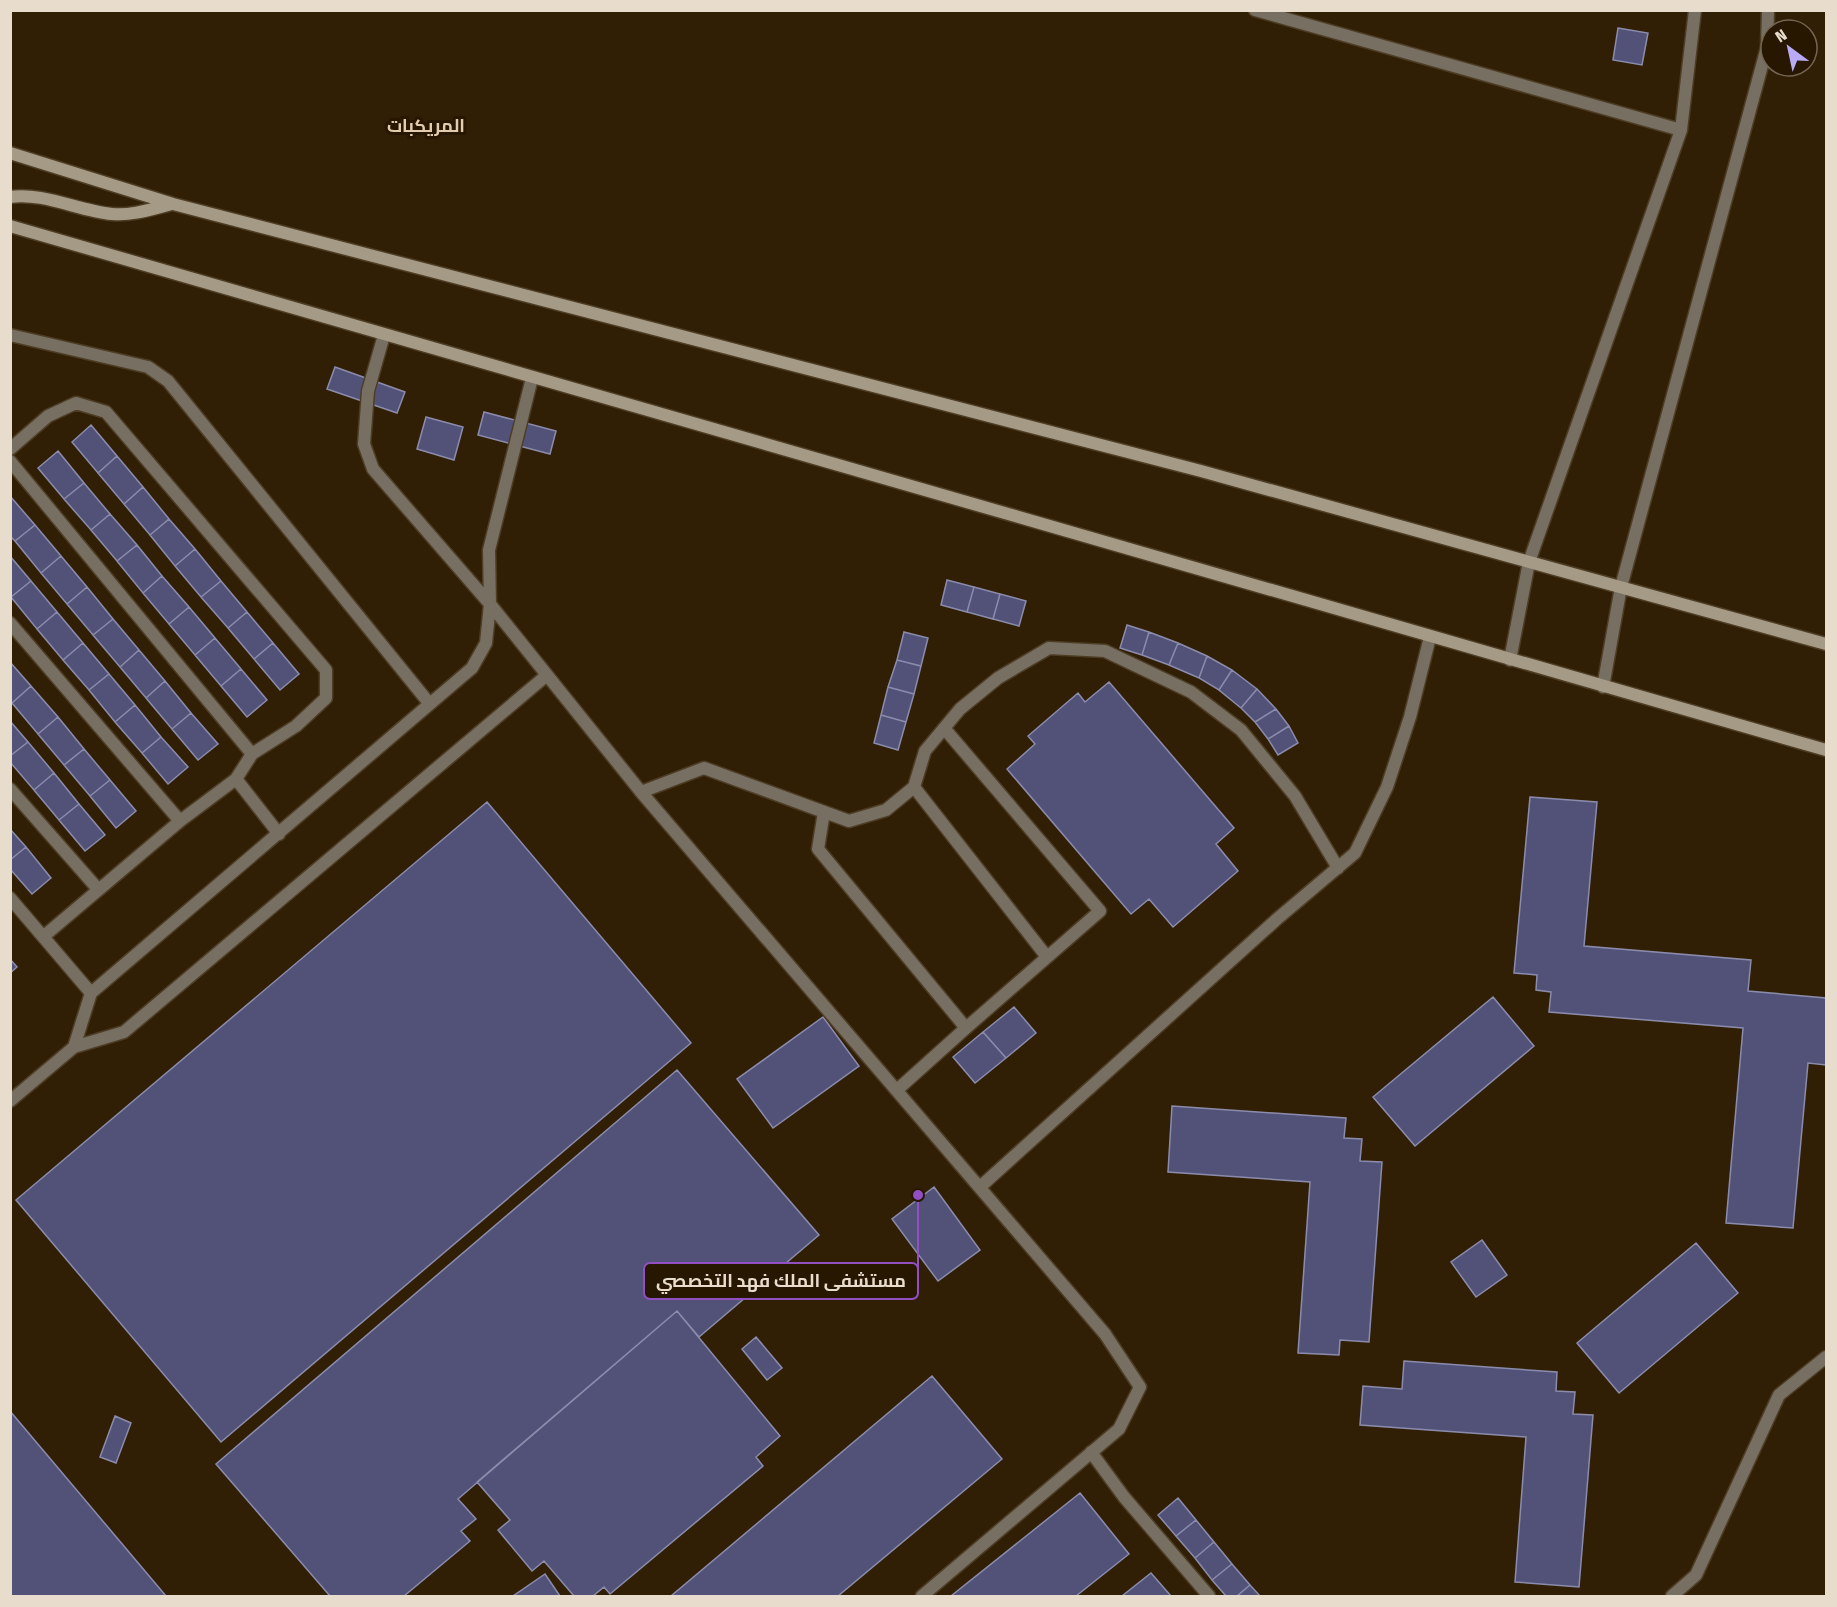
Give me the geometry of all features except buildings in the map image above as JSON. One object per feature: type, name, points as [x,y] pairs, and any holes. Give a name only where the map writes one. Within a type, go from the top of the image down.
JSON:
[{"type":"street","points":[[1255,10],[1682,130]]},
{"type":"street","points":[[1510,660],[1529,562],[1682,130],[1695,10]]},
{"type":"street","points":[[1603,687],[1622,587],[1767,47],[1768,10]]},
{"type":"street","points":[[10,153],[173,204],[1201,471],[1827,644]]},
{"type":"street","points":[[10,197],[41,200],[113,214],[137,212],[173,204]]},
{"type":"street","points":[[10,226],[1827,750]]},
{"type":"street","points":[[10,335],[148,367],[168,381],[429,703]]},
{"type":"street","points":[[384,335],[368,391],[364,444],[373,469],[490,604],[641,792],[1105,1334],[1140,1387],[1119,1429],[922,1596]]},
{"type":"street","points":[[74,1047],[91,993],[472,668],[486,643],[490,604],[489,550],[532,378]]},
{"type":"street","points":[[10,449],[48,416],[76,403],[106,412],[326,670],[326,698],[296,726],[252,754],[236,779],[180,820],[97,888],[44,936]]},
{"type":"street","points":[[10,461],[252,754]]},
{"type":"street","points":[[10,623],[180,820]]},
{"type":"street","points":[[980,1187],[1355,853],[1387,787],[1410,717],[1430,637]]},
{"type":"street","points":[[641,792],[704,768],[849,821],[886,810],[914,787],[925,751],[960,709],[998,678],[1049,648],[1105,651],[1191,692],[1241,730],[1295,796],[1338,868]]},
{"type":"street","points":[[10,1101],[74,1047],[124,1032],[547,675]]},
{"type":"street","points":[[897,1090],[1100,911],[944,728]]},
{"type":"street","points":[[236,779],[279,834]]},
{"type":"street","points":[[914,787],[1047,957]]},
{"type":"street","points":[[10,789],[97,888]]},
{"type":"street","points":[[824,812],[818,849],[966,1028]]},
{"type":"street","points":[[10,898],[91,993]]},
{"type":"street","points":[[1671,1596],[1696,1575],[1779,1395],[1827,1357]]},
{"type":"street","points":[[1091,1452],[1124,1497],[1209,1596]]},
{"type":"place","name":"مستشفى الملك فهد التخصصي","points":[[918,1195]]},
{"type":"district","name":"المريكبات","points":[[426,126]]}]
